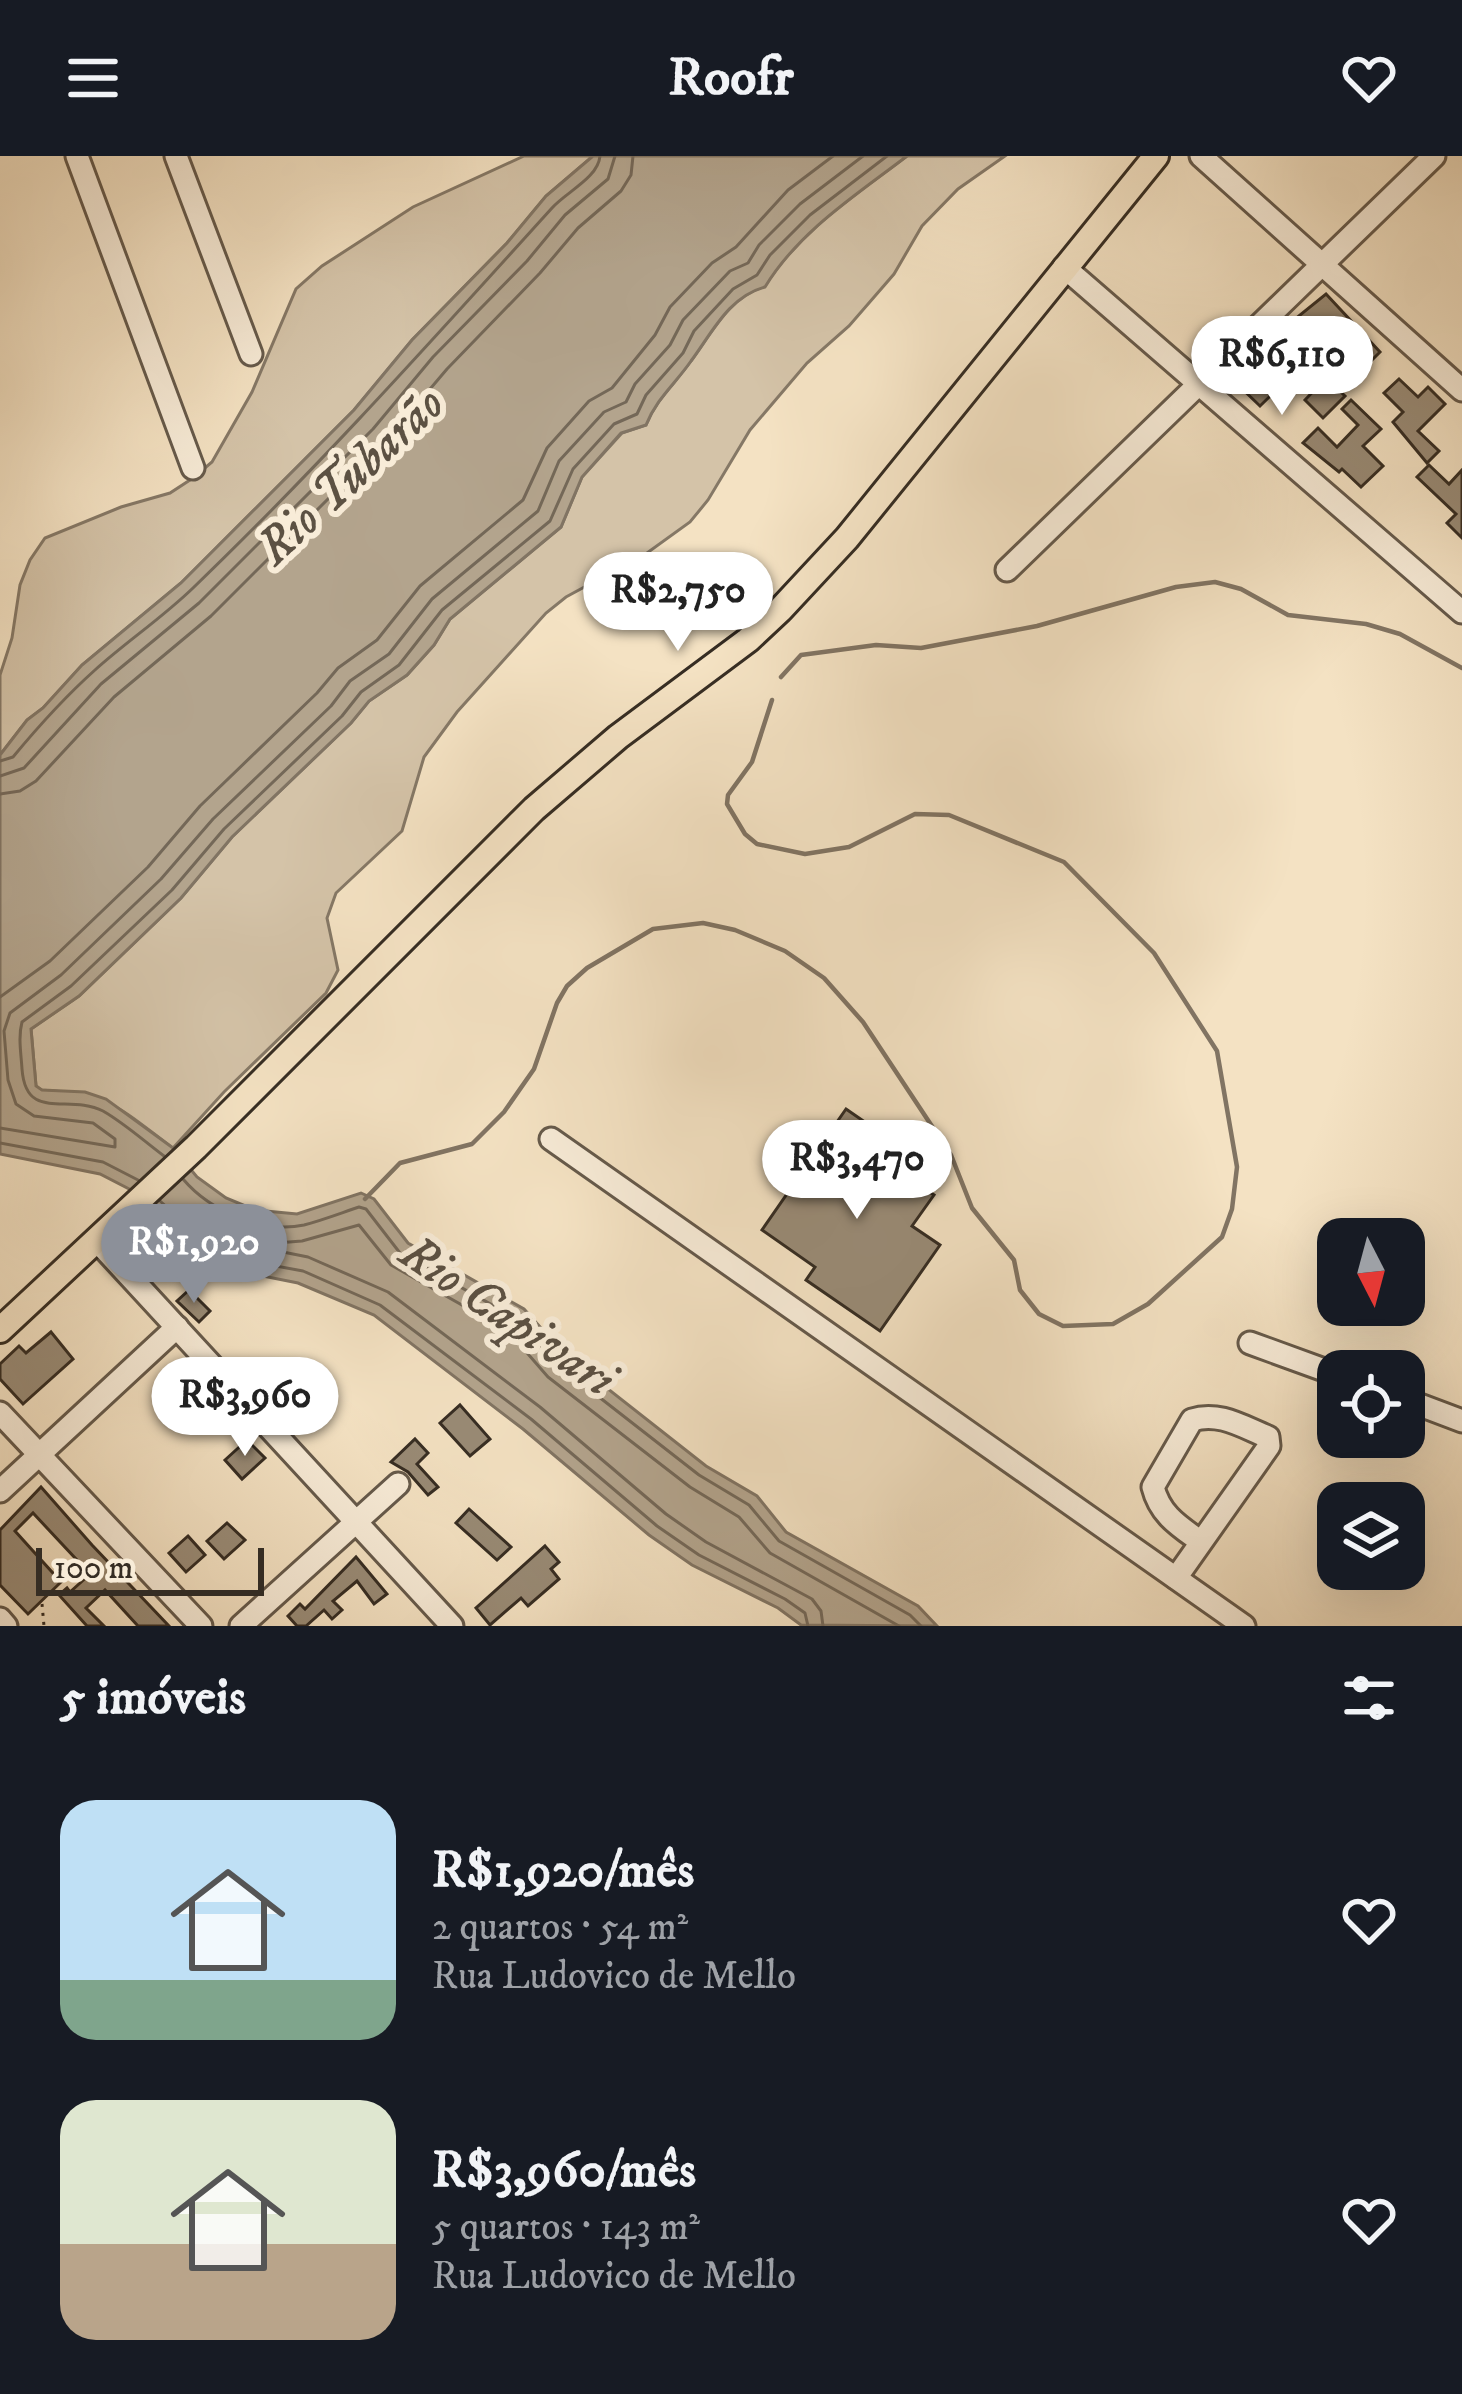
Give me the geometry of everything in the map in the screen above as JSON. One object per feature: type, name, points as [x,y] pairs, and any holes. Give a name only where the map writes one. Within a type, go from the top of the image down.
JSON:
[{"type":"main road","points":[[0,1330],[196,1147],[534,809],[618,737],[748,640],[779,610],[847,538],[1156,156]]},
{"type":"street","points":[[76,156],[194,468]]},
{"type":"street","points":[[176,156],[251,354]]},
{"type":"street","points":[[1202,156],[1462,390]]},
{"type":"street","points":[[1007,570],[1434,156]]},
{"type":"street","points":[[1064,267],[1462,612]]},
{"type":"street","points":[[550,1139],[1244,1626]]},
{"type":"street","points":[[98,1242],[452,1626]]},
{"type":"street","points":[[0,1491],[177,1327]]},
{"type":"street","points":[[1250,1343],[1317,1367]]},
{"type":"street","points":[[1425,1407],[1462,1421]]},
{"type":"street","points":[[0,1413],[200,1626]]},
{"type":"street","points":[[1176,1578],[1201,1543],[1270,1443],[1268,1437],[1220,1417],[1192,1420],[1153,1487],[1157,1505],[1201,1543]]},
{"type":"street","points":[[241,1626],[398,1484]]},
{"type":"path","points":[[42,1604],[44,1626]]},
{"type":"shaded area","points":[[524,156],[593,156],[546,196],[354,410],[181,583],[82,665],[27,720],[0,755],[0,675],[12,638],[20,585],[45,538],[170,493],[193,478],[212,462],[252,392],[296,289],[322,266],[413,207]]},
{"type":"shaded area","points":[[907,156],[1005,156],[958,189],[922,226],[894,274],[750,430],[690,522],[546,613],[457,712],[424,757],[402,831],[336,893],[327,918],[338,970],[326,993],[173,1148],[113,1106],[36,1086],[31,1029],[79,996],[181,898],[232,837],[369,701],[407,675],[450,619],[561,527],[582,477],[622,433],[646,425],[731,307],[765,286],[811,231]]},
{"type":"water","points":[[593,156],[907,156],[811,231],[765,287],[731,307],[646,425],[621,433],[582,477],[561,527],[450,619],[407,675],[369,701],[232,837],[181,898],[79,996],[31,1029],[36,1086],[106,1099],[173,1148],[197,1177],[226,1198],[255,1210],[297,1214],[361,1193],[374,1199],[408,1243],[524,1309],[566,1356],[706,1466],[757,1496],[786,1532],[918,1606],[937,1626],[801,1625],[778,1608],[692,1565],[649,1535],[523,1429],[374,1315],[298,1283],[217,1267],[198,1255],[131,1190],[100,1174],[0,1154],[0,755],[27,720],[82,665],[181,583],[354,410],[546,196]]},
{"type":"building","points":[[1326,294],[1380,352],[1367,365],[1348,347],[1323,372],[1309,358],[1260,406],[1234,381],[1274,336]]},
{"type":"building","points":[[1326,378],[1345,396],[1323,418],[1305,400]]},
{"type":"building","points":[[1399,379],[1418,397],[1428,387],[1445,404],[1418,431],[1439,451],[1427,463],[1393,422],[1403,412],[1384,393]]},
{"type":"building","points":[[1351,400],[1381,429],[1363,446],[1383,466],[1361,487],[1303,443],[1318,428],[1337,447],[1358,425],[1342,409]]},
{"type":"building","points":[[1429,465],[1449,484],[1462,470],[1462,538],[1447,523],[1456,514],[1417,477]]},
{"type":"building","points":[[846,1109],[904,1149],[891,1166],[934,1195],[912,1226],[940,1245],[880,1331],[806,1280],[815,1267],[762,1230]]},
{"type":"building","points":[[189,1290],[210,1311],[199,1322],[177,1301]]},
{"type":"building","points":[[51,1332],[73,1359],[23,1404],[0,1379],[0,1364],[19,1346],[26,1353]]},
{"type":"building","points":[[460,1405],[490,1439],[470,1456],[440,1423]]},
{"type":"building","points":[[415,1439],[428,1453],[417,1464],[438,1487],[428,1495],[408,1472],[391,1462]]},
{"type":"building","points":[[247,1440],[265,1458],[242,1479],[225,1460]]},
{"type":"building","points":[[41,1487],[169,1626],[138,1626],[105,1590],[86,1608],[104,1626],[87,1626],[59,1595],[67,1588],[70,1592],[90,1574],[33,1513],[15,1531],[61,1582],[28,1614],[0,1585],[0,1530]]},
{"type":"building","points":[[469,1509],[511,1547],[497,1560],[456,1523]]},
{"type":"building","points":[[227,1523],[245,1540],[224,1559],[207,1541]]},
{"type":"building","points":[[188,1536],[205,1555],[186,1572],[169,1553]]},
{"type":"building","points":[[545,1546],[559,1562],[551,1569],[559,1579],[528,1606],[521,1598],[490,1625],[476,1608]]},
{"type":"building","points":[[356,1557],[387,1594],[374,1604],[357,1581],[333,1601],[342,1610],[332,1619],[324,1610],[306,1626],[297,1626],[288,1616],[300,1604],[305,1609]]},
{"type":"waterway","points":[[781,677],[801,655],[876,645],[921,648],[1037,626],[1176,587],[1215,582],[1241,589],[1288,615],[1366,624],[1400,634],[1462,668]]},
{"type":"waterway","points":[[365,1199],[400,1163],[472,1144],[504,1112],[534,1069],[557,1003],[587,968],[653,929],[703,923],[735,930],[785,951],[824,978],[863,1022],[951,1155],[972,1208],[1014,1260],[1020,1290],[1039,1314],[1063,1326],[1113,1324],[1148,1304],[1222,1237],[1232,1209],[1237,1167],[1217,1051],[1154,953],[1064,862],[949,815],[915,814],[849,847],[805,854],[757,844],[727,804],[728,795],[752,762],[772,700]]},
{"type":"water label","name":"Rio Tubarão","points":[[349,474]]},
{"type":"water label","name":"Rio Capivari","points":[[509,1314]]}]
